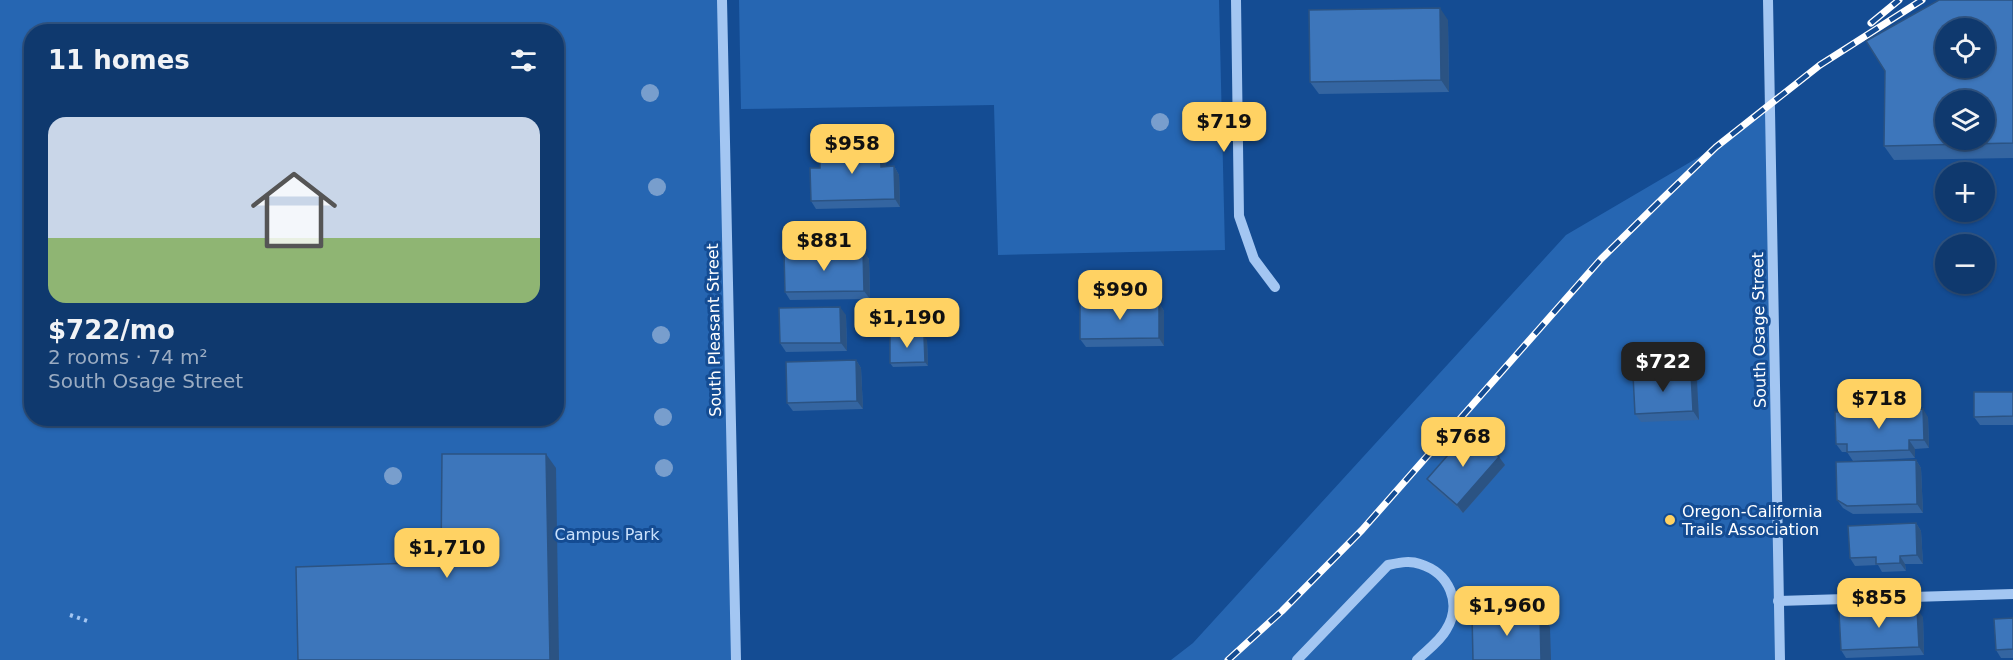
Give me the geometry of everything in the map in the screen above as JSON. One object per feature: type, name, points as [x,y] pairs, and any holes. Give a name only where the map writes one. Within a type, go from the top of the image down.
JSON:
[{"type":"street","name":"South Pleasant Street","points":[[722,0],[736,660]]},
{"type":"street","points":[[1236,0],[1239,216],[1254,259],[1275,287]]},
{"type":"street","name":"South Osage Street","points":[[1768,0],[1780,660]]},
{"type":"street","points":[[1298,660],[1380,572],[1388,565],[1404,561],[1420,564],[1437,573],[1451,589],[1455,610],[1446,630],[1417,660]]},
{"type":"street","points":[[1778,601],[2013,594]]},
{"type":"path","points":[[70,615],[90,622]]},
{"type":"green space","name":"Campus Park","points":[[0,0],[722,0],[736,660],[0,660]]},
{"type":"green space","points":[[739,0],[1219,0],[1225,250],[998,255],[994,105],[741,109]]},
{"type":"green space","points":[[1770,105],[1780,660],[1171,660],[1193,643],[1566,235],[1716,147]]},
{"type":"building","points":[[1939,0],[2013,0],[2013,143],[1995,143],[1995,90],[1935,90],[1935,145],[1884,146],[1885,71],[1866,41]]},
{"type":"building","points":[[1440,8],[1441,80],[1310,82],[1309,10]]},
{"type":"building","points":[[880,146],[881,167],[894,166],[895,199],[811,201],[810,168],[820,168],[820,148]]},
{"type":"building","points":[[863,251],[864,291],[785,292],[784,252]]},
{"type":"building","points":[[1159,303],[1159,338],[1080,339],[1080,304]]},
{"type":"building","points":[[840,307],[841,343],[780,343],[779,308]]},
{"type":"building","points":[[890,336],[924,336],[925,362],[890,363]]},
{"type":"building","points":[[856,360],[857,401],[787,403],[786,362]]},
{"type":"building","points":[[1691,373],[1693,411],[1635,414],[1633,375]]},
{"type":"building","points":[[1974,392],[2013,392],[2013,416],[1974,417]]},
{"type":"building","points":[[1923,409],[1924,440],[1909,440],[1909,450],[1847,452],[1847,444],[1836,444],[1835,412]]},
{"type":"building","points":[[1469,431],[1499,457],[1457,505],[1427,479]]},
{"type":"building","points":[[442,454],[546,454],[550,660],[298,660],[296,567],[441,562]]},
{"type":"building","points":[[1916,460],[1917,504],[1847,506],[1837,500],[1836,462]]},
{"type":"building","points":[[1916,523],[1917,555],[1900,556],[1900,563],[1876,564],[1876,557],[1850,558],[1848,526]]},
{"type":"building","points":[[1917,609],[1919,647],[1841,650],[1839,612]]},
{"type":"building","points":[[1540,613],[1541,660],[1473,660],[1472,614]]},
{"type":"building","points":[[2013,618],[2013,649],[1996,650],[1994,619]]},
{"type":"railway","points":[[1871,23],[1899,0]]},
{"type":"railway","points":[[1228,660],[1282,611],[1362,530],[1601,259],[1716,147],[1820,65],[1922,0]]},
{"type":"place","name":"Oregon-California Trails Association","points":[[1670,520]]}]
